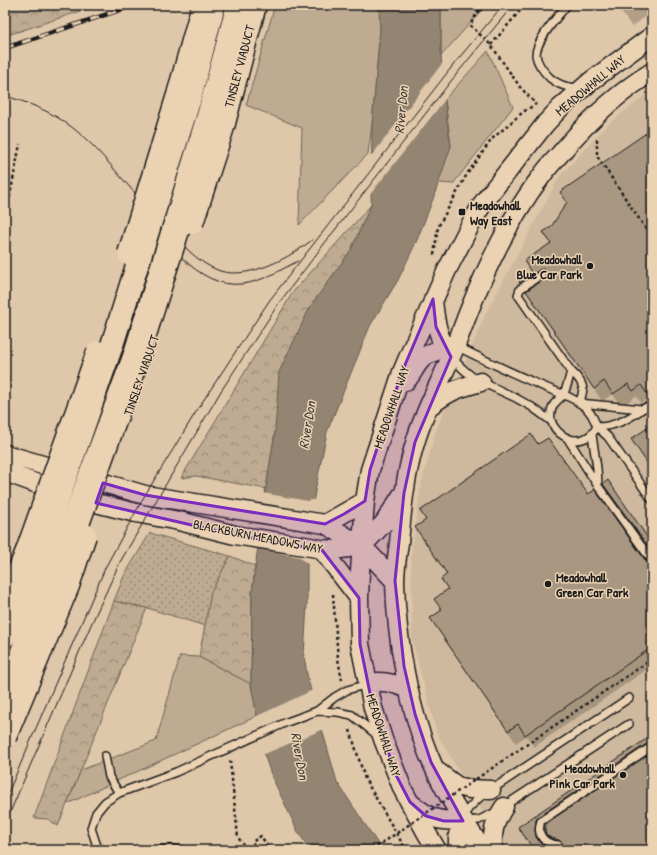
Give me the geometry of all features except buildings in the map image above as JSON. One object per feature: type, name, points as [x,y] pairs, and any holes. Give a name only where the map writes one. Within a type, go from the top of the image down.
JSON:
[{"type":"highway","points":[[5,606],[27,551],[109,320],[178,95],[203,5]]},
{"type":"highway","points":[[5,636],[36,559],[112,345],[188,101],[214,5]]},
{"type":"highway","name":"TINSLEY VIADUCT","points":[[5,709],[60,574],[136,363],[213,120],[244,5]]},
{"type":"highway","name":"TINSLEY VIADUCT","points":[[5,737],[68,586],[139,381],[223,127],[255,5]]},
{"type":"street","name":"MEADOWHALL WAY","points":[[437,850],[396,775],[373,708],[360,644],[359,598],[365,501],[370,470],[402,372],[433,299],[467,231],[485,200],[551,117],[570,98],[652,36]]},
{"type":"street","name":"MEADOWHALL WAY","points":[[483,850],[463,821],[431,762],[415,714],[404,666],[399,631],[395,581],[404,493],[415,442],[450,350],[496,250],[517,212],[544,172],[585,126],[610,102],[652,72]]},
{"type":"street","points":[[395,396],[421,360],[429,354],[450,350],[436,327],[433,299]]},
{"type":"street","points":[[429,406],[445,394],[457,388],[481,382]]},
{"type":"street","name":"BLACKBURN MEADOWS WAY","points":[[5,454],[145,495],[319,523],[362,546]]},
{"type":"street","name":"BLACKBURN MEADOWS WAY","points":[[5,472],[76,498],[235,535],[317,549],[336,550],[362,546]]},
{"type":"street","points":[[395,581],[362,546],[384,523],[404,493]]},
{"type":"street","points":[[319,523],[344,514],[365,501]]},
{"type":"street","points":[[317,549],[359,598]]},
{"type":"street","points":[[368,684],[377,681],[387,682],[409,690]]},
{"type":"street","points":[[436,770],[457,786],[470,789],[491,790]]},
{"type":"street","points":[[410,802],[426,816],[444,821],[463,821],[458,835],[458,850]]},
{"type":"street","points":[[493,850],[492,833],[497,818],[504,807]]},
{"type":"lane","points":[[5,673],[47,570],[127,354],[202,110],[230,5]]},
{"type":"lane","points":[[567,5],[542,38],[538,46],[536,54],[539,64],[551,78],[566,87],[580,87],[591,82]]},
{"type":"lane","points":[[542,274],[520,290],[518,295],[583,386],[583,394],[580,403]]},
{"type":"lane","points":[[450,350],[463,369],[481,382],[532,407],[551,421]]},
{"type":"lane","points":[[450,350],[492,364],[580,403],[588,409],[597,427],[608,437],[652,500]]},
{"type":"lane","points":[[571,371],[562,395],[553,404],[550,413],[551,421],[556,430],[568,439],[598,486],[652,561]]},
{"type":"lane","points":[[580,403],[642,409]]},
{"type":"lane","points":[[597,427],[608,427],[633,416],[642,409],[652,405]]},
{"type":"lane","points":[[568,439],[583,439],[592,435],[597,427]]},
{"type":"lane","points":[[592,435],[598,486]]},
{"type":"lane","points":[[101,850],[97,846],[91,828],[96,813],[105,802],[119,793],[176,772],[286,722],[316,711],[347,690],[368,684]]},
{"type":"lane","points":[[629,698],[479,798],[468,809],[463,821],[479,820],[490,816],[629,724]]},
{"type":"lane","points":[[316,711],[338,712],[352,715],[383,739]]},
{"type":"lane","points":[[558,845],[550,844],[544,840],[540,834],[539,827],[541,821],[648,749]]},
{"type":"lane","points":[[106,756],[109,777],[119,793]]},
{"type":"lane","points":[[158,850],[182,850]]},
{"type":"path","points":[[482,5],[470,25],[491,45],[520,87],[551,117]]},
{"type":"path","points":[[478,11],[489,5]]},
{"type":"path","points":[[491,45],[524,6]]},
{"type":"path","points":[[585,126],[597,136],[597,156],[652,238]]},
{"type":"path","points":[[5,221],[20,144]]},
{"type":"path","points":[[333,592],[338,659],[342,680]]},
{"type":"path","points":[[372,850],[652,659]]},
{"type":"path","points":[[349,727],[365,779],[406,850]]},
{"type":"path","points":[[228,748],[238,837],[246,850]]},
{"type":"path","points":[[258,850],[252,842],[261,836],[270,850]]},
{"type":"highlighted area","points":[[433,299],[436,327],[451,357],[415,442],[404,493],[395,581],[404,666],[415,714],[431,762],[463,821],[444,821],[426,816],[410,802],[396,775],[373,708],[360,644],[359,598],[322,550],[235,535],[96,503],[103,483],[145,495],[325,524],[344,514],[365,501],[370,470],[402,372]]},
{"type":"shaded area","points":[[652,90],[652,850],[505,850],[437,734],[412,640],[411,555],[421,484],[436,430],[486,313],[559,177],[607,125]]},
{"type":"green space","points":[[5,5],[99,5],[5,36]]},
{"type":"green space","points":[[275,5],[379,5],[380,29],[372,125],[368,154],[299,225],[302,128],[246,105]]},
{"type":"green space","points":[[441,5],[486,5],[441,56]]},
{"type":"green space","points":[[488,51],[513,107],[453,184],[438,183],[451,146],[445,99]]},
{"type":"green space","points":[[371,205],[351,250],[310,307],[275,432],[266,489],[196,476],[181,478],[293,292]]},
{"type":"green space","points":[[150,533],[230,556],[211,592],[205,626],[147,608],[114,601],[124,576]]},
{"type":"green space","points":[[230,556],[255,566],[252,594],[251,684],[199,657],[211,592]]},
{"type":"green space","points":[[114,601],[147,608],[58,826],[48,819],[34,818]]},
{"type":"green space","points":[[180,656],[199,657],[251,684],[257,716],[67,804],[81,770],[156,741]]},
{"type":"water","name":"River Don","points":[[379,5],[441,5],[441,56],[447,122],[451,146],[417,240],[398,280],[370,326],[327,432],[307,541],[307,604],[304,656],[308,680],[337,782],[382,850],[310,850],[298,832],[272,777],[264,754],[251,684],[252,594],[262,513],[275,432],[279,372],[310,307],[351,250],[371,205],[372,125],[380,29]]},
{"type":"pier","points":[[444,61],[447,97],[369,196],[370,158]]},
{"type":"pier","points":[[263,493],[308,501],[316,499],[309,541],[309,565],[299,557],[256,548]]},
{"type":"pier","points":[[313,690],[324,729],[262,755],[255,717]]},
{"type":"tram line","points":[[5,800],[106,566],[145,495],[199,407],[269,301],[454,64],[503,5]]},
{"type":"tram line","points":[[5,824],[90,627],[120,562],[221,391],[279,303],[451,81],[513,5]]},
{"type":"tram line","points":[[5,96],[27,103],[50,113],[81,134],[183,245],[204,263],[220,271],[231,273],[256,270],[281,260],[312,240]]},
{"type":"tram line","points":[[141,205],[159,232],[182,258],[196,270],[210,278],[226,283],[249,283],[271,275],[298,261]]},
{"type":"railway","points":[[5,48],[135,5]]},
{"type":"place","name":"Meadowhall Way East","points":[[462,212]]},
{"type":"place","name":"Meadowhall Blue Car Park","points":[[590,266]]},
{"type":"place","name":"Meadowhall Green Car Park","points":[[548,584]]},
{"type":"place","name":"Meadowhall Pink Car Park","points":[[623,775]]}]
